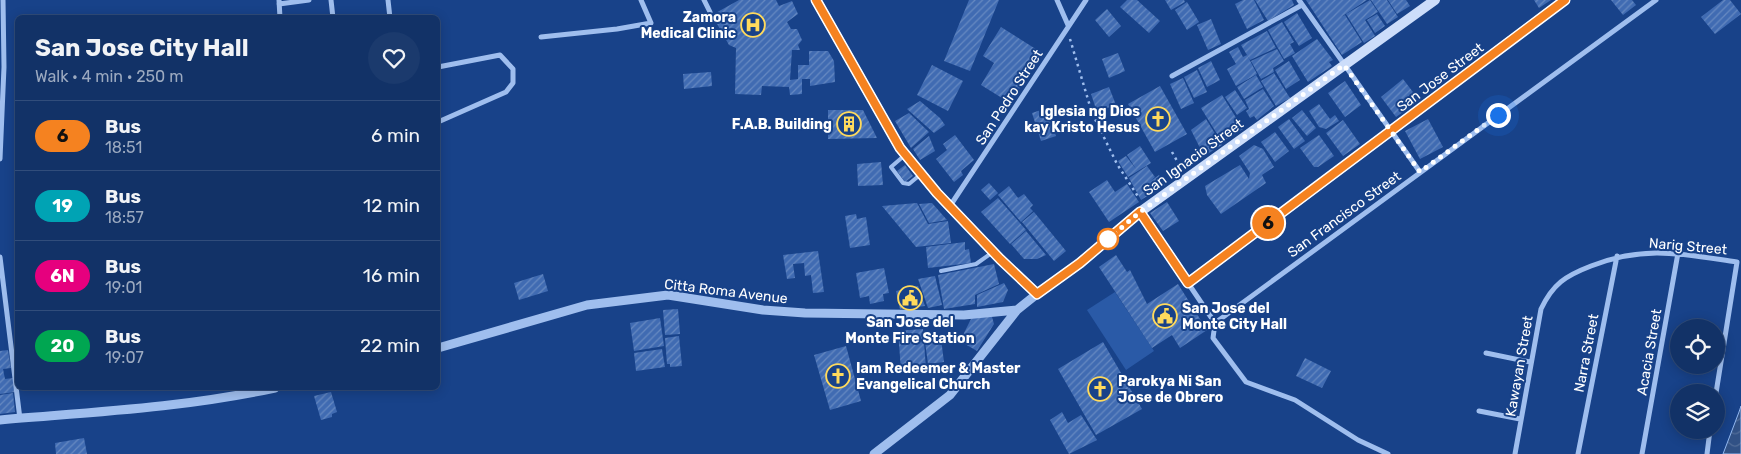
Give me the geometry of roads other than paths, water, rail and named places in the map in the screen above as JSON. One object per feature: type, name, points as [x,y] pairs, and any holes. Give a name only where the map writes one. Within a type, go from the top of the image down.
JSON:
[{"type":"main road","points":[[816,0],[905,155],[993,252],[1037,294]]},
{"type":"main road","name":"San Jose Street","points":[[1188,283],[1565,0]]},
{"type":"main road","name":"San Ignacio Street","points":[[1037,294],[1080,263],[1143,210],[1428,2]]},
{"type":"main road","points":[[1143,210],[1188,283]]},
{"type":"street","points":[[0,159],[4,67],[3,0]]},
{"type":"street","points":[[280,15],[279,2],[309,0]]},
{"type":"street","points":[[331,0],[333,15]]},
{"type":"street","points":[[388,0],[390,15]]},
{"type":"street","points":[[541,37],[618,29],[651,23],[641,0]]},
{"type":"street","points":[[704,0],[710,12]]},
{"type":"street","points":[[1057,0],[1067,26]]},
{"type":"street","name":"San Pedro Street","points":[[950,206],[1026,94],[1067,26],[1086,0]]},
{"type":"street","name":"San Francisco Street","points":[[1215,323],[1656,0]]},
{"type":"street","points":[[1172,76],[1301,2],[1390,132],[1420,172]]},
{"type":"street","points":[[440,67],[500,55],[513,69],[513,83],[506,92],[440,121]]},
{"type":"street","name":"Narig Street","points":[[1554,286],[1581,270],[1617,256],[1644,253],[1678,253],[1737,262],[1717,384]]},
{"type":"street","name":"Acacia Street","points":[[1642,454],[1678,253]]},
{"type":"street","name":"Narra Street","points":[[1578,454],[1617,256]]},
{"type":"street","points":[[0,257],[15,378]]},
{"type":"street","points":[[1188,283],[1215,323],[1213,338],[1246,382],[1295,400],[1358,440],[1388,454]]},
{"type":"street","name":"Kawayan Street","points":[[1515,454],[1541,309],[1554,286]]},
{"type":"street","name":"San Ignacio Street","points":[[874,454],[950,395],[1017,310],[1037,294]]},
{"type":"street","name":"Citta Roma Avenue","points":[[440,347],[587,305],[668,295],[763,310],[804,313],[964,315],[1017,310]]},
{"type":"street","points":[[1486,353],[1530,362]]},
{"type":"street","points":[[16,390],[20,419]]},
{"type":"street","points":[[0,420],[130,411],[224,399],[266,390]]},
{"type":"street","points":[[1479,411],[1520,419]]},
{"type":"street","points":[[1706,454],[1708,439]]},
{"type":"lane","points":[[905,155],[892,167],[903,183],[908,184],[921,174]]},
{"type":"lane","points":[[941,271],[976,264],[993,252]]},
{"type":"water","points":[[1741,406],[1741,454],[1723,454],[1739,412]]},
{"type":"place","name":"Zamora Medical Clinic","points":[[753,25]]},
{"type":"place","name":"Iglesia ng Dios kay Kristo Hesus","points":[[1158,119]]},
{"type":"place","name":"F.A.B. Building","points":[[849,124]]},
{"type":"place","name":"San Jose del Monte Fire Station","points":[[910,298]]},
{"type":"place","name":"San Jose del Monte City Hall","points":[[1165,316]]},
{"type":"place","name":"Iam Redeemer & Master Evangelical Church","points":[[838,376]]},
{"type":"place","name":"Parokya Ni San Jose de Obrero","points":[[1100,389]]}]
